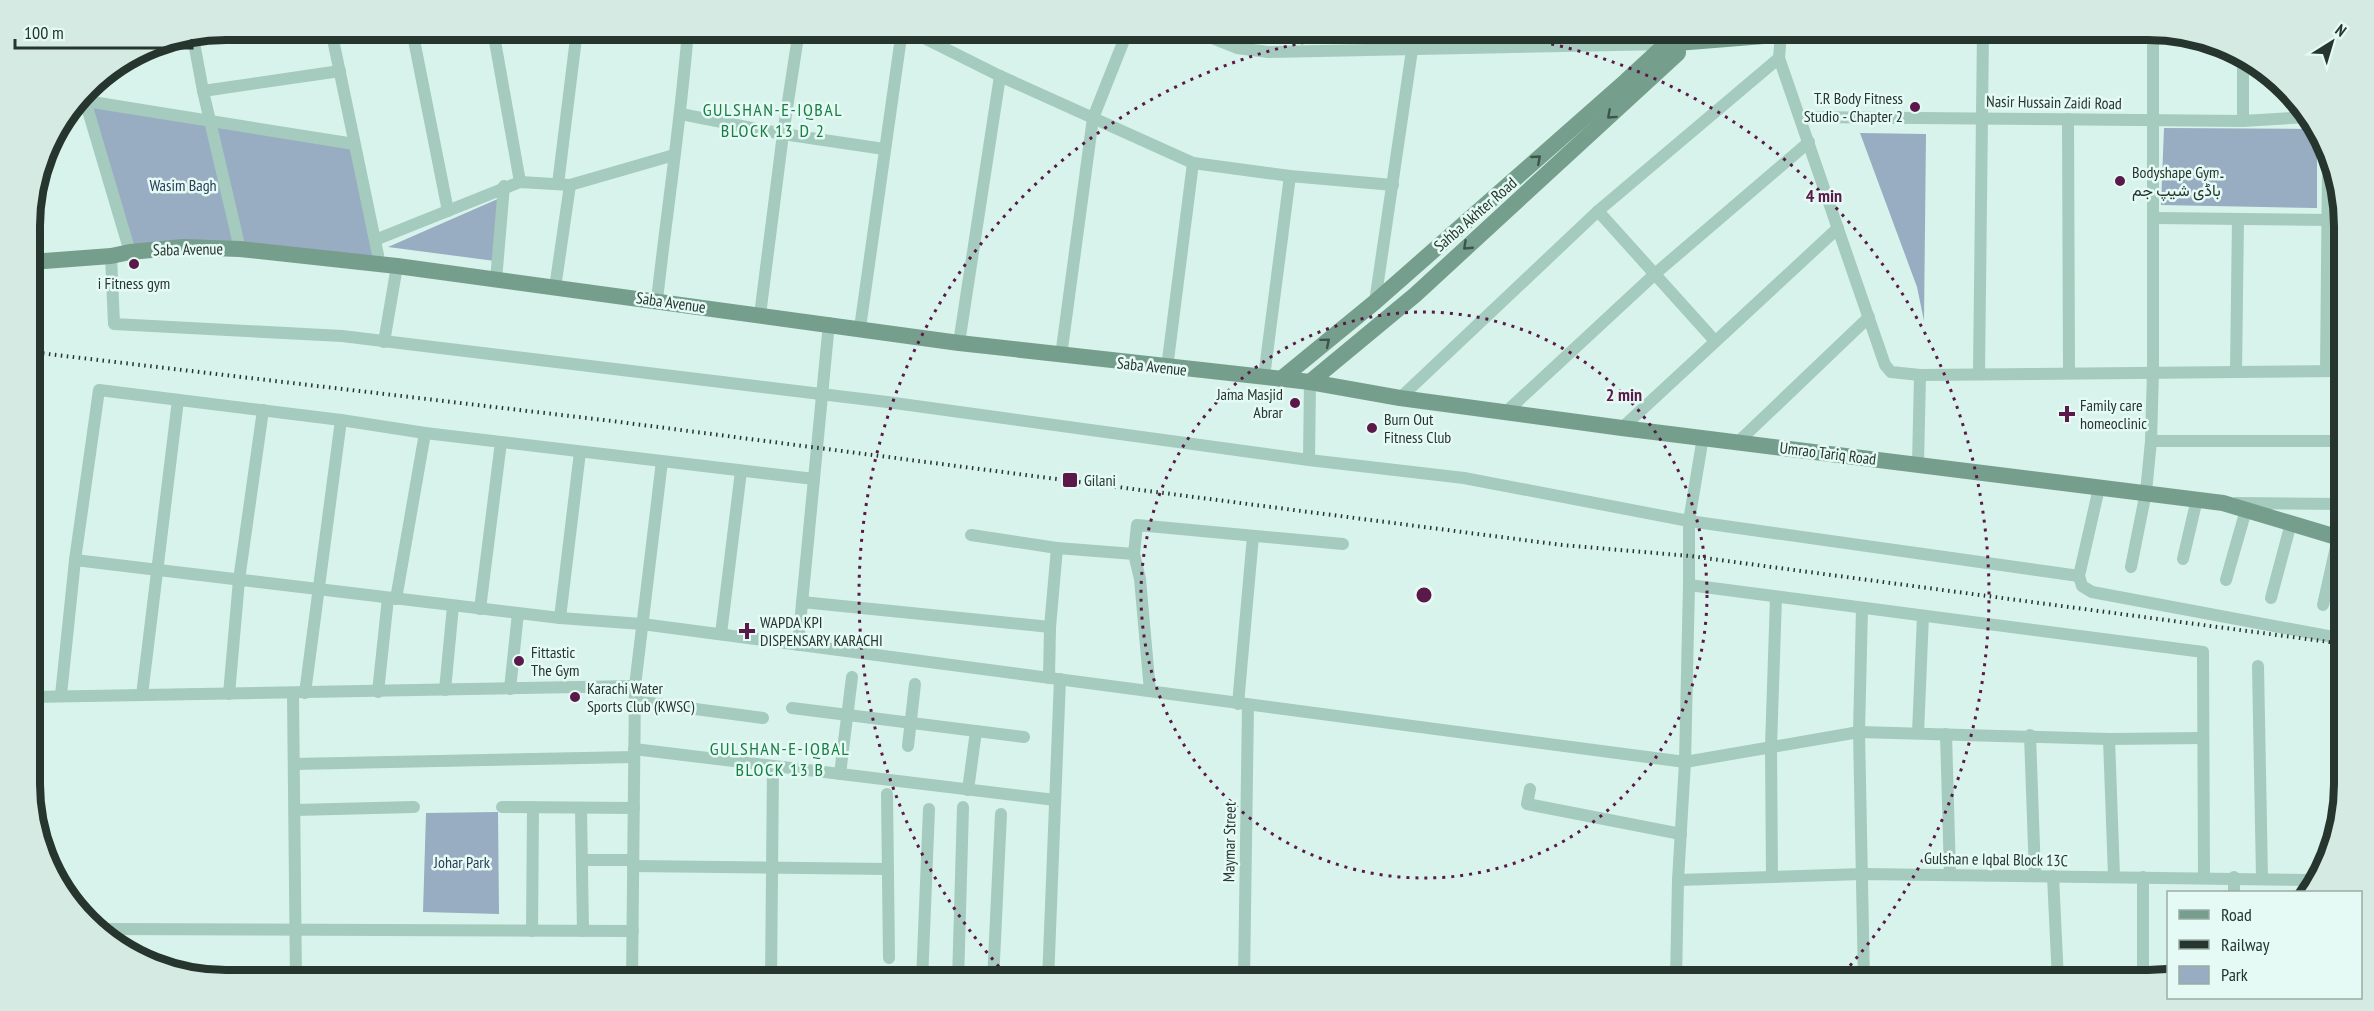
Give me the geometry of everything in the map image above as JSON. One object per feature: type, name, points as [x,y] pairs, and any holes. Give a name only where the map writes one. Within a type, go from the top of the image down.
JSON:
[{"type":"main road","name":"Sahba Akhter Road","points":[[1310,382],[1414,295],[1630,87],[1670,40]]},
{"type":"main road","name":"Sahba Akhter Road","points":[[1281,379],[1630,87]]},
{"type":"main road","name":"Saba Avenue","points":[[41,261],[184,247],[240,249],[657,300],[1061,356],[1310,382]]},
{"type":"main road","name":"Umrao Tariq Road","points":[[1310,382],[1400,398],[1622,428],[2197,499],[2223,503],[2334,536]]},
{"type":"street","points":[[1218,40],[1237,48],[1268,52],[1412,50],[1607,40]]},
{"type":"street","points":[[1780,40],[1779,58],[1885,365],[1891,372],[1920,375],[2334,371]]},
{"type":"street","points":[[1979,373],[1983,40]]},
{"type":"street","points":[[2131,567],[2146,492],[2151,441],[2154,218],[2153,40]]},
{"type":"street","points":[[333,41],[378,255],[377,264]]},
{"type":"street","points":[[414,41],[448,211]]},
{"type":"street","points":[[495,41],[520,182]]},
{"type":"street","points":[[555,288],[576,41]]},
{"type":"street","points":[[657,300],[681,114],[687,41]]},
{"type":"street","points":[[760,315],[797,41]]},
{"type":"street","points":[[860,328],[900,41]]},
{"type":"street","points":[[929,41],[1000,76],[1193,163],[1290,176],[1393,185]]},
{"type":"street","points":[[1061,356],[1093,118],[1124,41]]},
{"type":"street","points":[[194,43],[202,91],[240,249]]},
{"type":"street","points":[[1375,302],[1412,50]]},
{"type":"street","points":[[1400,398],[1598,211],[1779,58]]},
{"type":"street","points":[[2242,66],[2243,121]]},
{"type":"street","points":[[202,91],[340,71]]},
{"type":"street","points":[[959,343],[1000,76]]},
{"type":"street","points":[[91,99],[354,144]]},
{"type":"street","points":[[87,104],[130,252]]},
{"type":"street","points":[[681,114],[783,134],[884,149]]},
{"type":"street","name":"Nasir Hussain Zaidi Road","points":[[1800,117],[2243,121],[2298,118]]},
{"type":"street","points":[[2068,119],[2069,373]]},
{"type":"street","points":[[1506,412],[1656,273],[1809,142]]},
{"type":"street","points":[[375,240],[504,186],[520,182],[564,184],[674,155]]},
{"type":"street","points":[[1167,368],[1193,163]]},
{"type":"street","points":[[1264,377],[1290,176]]},
{"type":"street","points":[[2326,371],[2328,181]]},
{"type":"street","points":[[496,280],[504,186]]},
{"type":"street","points":[[1598,211],[1715,340]]},
{"type":"street","points":[[2154,218],[2327,220]]},
{"type":"street","points":[[2236,372],[2238,219]]},
{"type":"street","points":[[1622,428],[1838,228]]},
{"type":"street","points":[[111,256],[114,324],[268,331],[384,342],[910,405],[1310,460],[1464,478],[1689,522],[2079,576]]},
{"type":"street","points":[[384,342],[397,267]]},
{"type":"street","points":[[1738,442],[1869,317]]},
{"type":"street","points":[[798,645],[829,323]]},
{"type":"street","points":[[1918,464],[1920,375]]},
{"type":"street","points":[[1310,382],[1310,460]]},
{"type":"street","points":[[61,695],[75,560],[99,390],[341,420],[425,433],[814,479]]},
{"type":"street","points":[[142,695],[178,400]]},
{"type":"street","points":[[229,694],[239,580],[263,410]]},
{"type":"street","points":[[297,970],[294,764],[299,694],[318,590],[341,420]]},
{"type":"street","points":[[378,692],[392,599],[425,433]]},
{"type":"street","points":[[1676,970],[1678,880],[1685,762],[1689,522],[1703,437]]},
{"type":"street","points":[[2151,441],[2334,441]]},
{"type":"street","points":[[480,609],[501,442]]},
{"type":"street","points":[[560,618],[580,452]]},
{"type":"street","points":[[632,970],[635,686],[662,461]]},
{"type":"street","points":[[721,634],[741,471]]},
{"type":"street","points":[[2099,488],[2079,576],[2082,586],[2092,592],[2334,637]]},
{"type":"street","points":[[2182,559],[2197,499]]},
{"type":"street","points":[[2223,503],[2334,504]]},
{"type":"street","points":[[2226,580],[2246,510]]},
{"type":"street","points":[[2271,598],[2291,523]]},
{"type":"street","points":[[1150,691],[1140,579],[1134,554],[1137,525],[1343,544]]},
{"type":"street","points":[[971,535],[1057,548],[1134,554]]},
{"type":"street","name":"Maymar Street","points":[[1244,970],[1243,704],[1253,536]]},
{"type":"street","points":[[1048,970],[1055,800],[1054,678],[1050,627],[1057,548]]},
{"type":"street","points":[[75,560],[453,606],[560,618],[642,624],[1685,762],[1859,732],[2109,739],[2202,738]]},
{"type":"street","points":[[2323,605],[2334,564]]},
{"type":"street","points":[[1689,585],[2203,652],[2204,878]]},
{"type":"street","points":[[1772,876],[1771,747],[1776,597]]},
{"type":"street","points":[[802,602],[1050,627]]},
{"type":"street","points":[[446,690],[453,606]]},
{"type":"street","points":[[1862,608],[1859,732],[1864,970]]},
{"type":"street","points":[[510,689],[518,613]]},
{"type":"street","points":[[1917,734],[1923,616]]},
{"type":"street","points":[[2258,666],[2262,878]]},
{"type":"street","points":[[840,774],[852,677]]},
{"type":"street","points":[[908,747],[915,684]]},
{"type":"street","points":[[40,696],[299,694],[635,686]]},
{"type":"street","points":[[635,701],[763,718]]},
{"type":"street","points":[[792,708],[1024,737]]},
{"type":"street","points":[[968,790],[976,731]]},
{"type":"street","points":[[1946,734],[1950,874]]},
{"type":"street","points":[[2030,735],[2035,876]]},
{"type":"street","points":[[2109,739],[2114,876]]},
{"type":"street","points":[[294,764],[634,753],[773,766],[1055,800]]},
{"type":"street","points":[[771,970],[773,766]]},
{"type":"street","points":[[1530,789],[1527,804],[1681,834]]},
{"type":"street","points":[[887,794],[889,958]]},
{"type":"street","points":[[295,810],[414,807]]},
{"type":"street","points":[[502,807],[634,808]]},
{"type":"street","points":[[532,807],[532,930]]},
{"type":"street","points":[[958,970],[963,807]]},
{"type":"street","points":[[581,808],[583,931]]},
{"type":"street","points":[[922,970],[929,809]]},
{"type":"street","points":[[994,970],[1001,814]]},
{"type":"street","points":[[582,860],[772,868],[888,869]]},
{"type":"street","name":"Gulshan e Iqbal Block 13C","points":[[1678,880],[1862,874],[2234,877],[2308,880]]},
{"type":"street","points":[[2053,876],[2057,970]]},
{"type":"street","points":[[2143,877],[2143,970]]},
{"type":"street","points":[[2234,877],[2234,891]]},
{"type":"street","points":[[110,929],[633,931]]},
{"type":"green space","name":"Wasim Bagh","points":[[91,106],[354,144],[377,264],[134,251]]},
{"type":"green space","points":[[2164,128],[2306,129],[2317,151],[2317,208],[2161,205]]},
{"type":"green space","points":[[1860,133],[1926,134],[1924,321],[1917,287]]},
{"type":"green space","points":[[500,198],[495,261],[388,247]]},
{"type":"green space","name":"Johar Park","points":[[498,812],[499,914],[423,912],[426,813]]},
{"type":"railway","points":[[41,353],[612,421],[1562,545],[1690,556],[2334,643]]},
{"type":"place","name":"T.R Body Fitness Studio - Chapter 2","points":[[1915,107]]},
{"type":"place","name":"Bodyshape Gym۔ باڈی شیپ جم","points":[[2120,181]]},
{"type":"place","name":"i Fitness gym","points":[[134,264]]},
{"type":"place","name":"Jama Masjid Abrar","points":[[1295,403]]},
{"type":"place","name":"Family care homeoclinic","points":[[2067,414]]},
{"type":"place","name":"Burn Out Fitness Club","points":[[1372,428]]},
{"type":"place","name":"Gilani","points":[[1070,480]]},
{"type":"place","name":"WAPDA KPI DISPENSARY KARACHI","points":[[747,631]]},
{"type":"place","name":"Fittastic The Gym","points":[[519,661]]},
{"type":"place","name":"Karachi Water Sports Club (KWSC)","points":[[575,697]]},
{"type":"district","name":"GULSHAN-E-IQBAL BLOCK 13 D 2","points":[[773,120]]},
{"type":"district","name":"GULSHAN-E-IQBAL BLOCK 13 B","points":[[780,759]]}]
